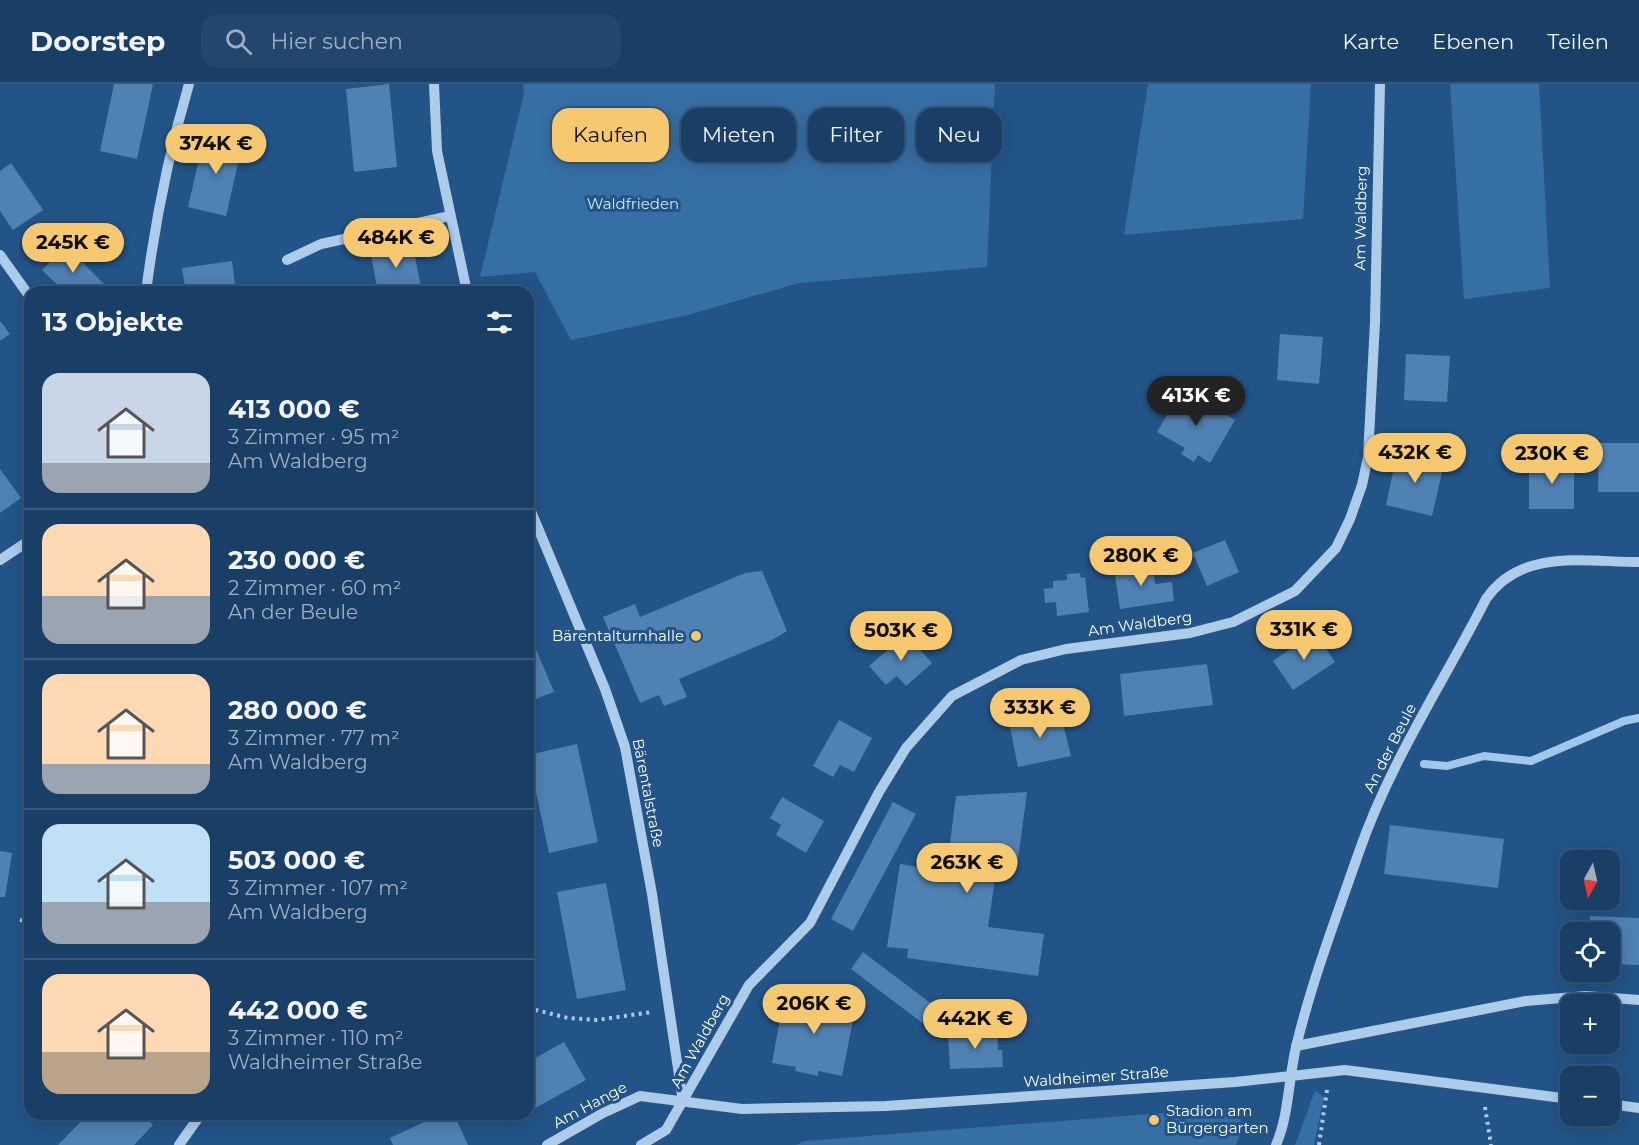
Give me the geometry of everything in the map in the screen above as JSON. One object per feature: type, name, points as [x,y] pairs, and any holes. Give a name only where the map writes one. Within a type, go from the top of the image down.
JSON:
[{"type":"street","points":[[147,286],[154,233],[176,127],[189,84]]},
{"type":"street","points":[[434,84],[436,152],[466,286]]},
{"type":"street","name":"Am Waldberg","points":[[683,1102],[749,986],[810,923],[879,792],[906,748],[951,696],[1021,660],[1066,649],[1190,633],[1233,622],[1295,591],[1336,548],[1350,519],[1362,485],[1368,457],[1375,322],[1380,84]]},
{"type":"street","points":[[287,260],[321,244],[450,216]]},
{"type":"street","points":[[0,255],[24,289]]},
{"type":"street","name":"Bärentalstraße","points":[[534,518],[605,689],[625,747],[652,894],[683,1102]]},
{"type":"street","points":[[0,560],[24,544]]},
{"type":"street","name":"An der Beule","points":[[1276,1145],[1283,1128],[1296,1046],[1360,848],[1384,791],[1497,584],[1532,564],[1639,562]]},
{"type":"street","points":[[1296,1046],[1526,1000],[1586,996],[1639,1000]]},
{"type":"street","name":"Waldheimer Straße","points":[[683,1102],[742,1109],[886,1106],[1291,1077],[1326,1071],[1369,1073],[1560,1098]]},
{"type":"street","name":"Am Hange","points":[[547,1145],[603,1113],[640,1096],[683,1102]]},
{"type":"street","points":[[641,1145],[666,1130],[683,1102]]},
{"type":"street","points":[[1620,1105],[1639,1108]]},
{"type":"street","points":[[179,1145],[197,1120]]},
{"type":"path","points":[[20,920],[24,921]]},
{"type":"path","points":[[534,1010],[568,1018],[597,1020],[640,1014]]},
{"type":"path","points":[[1319,1145],[1328,1097],[1326,1071]]},
{"type":"path","points":[[1481,1088],[1491,1145]]},
{"type":"green space","name":"Waldfrieden","points":[[523,84],[995,84],[994,108],[916,108],[916,162],[992,162],[987,267],[799,283],[688,315],[571,340],[535,272],[480,277],[524,94]]},
{"type":"green space","points":[[1148,84],[1311,84],[1303,219],[1124,235]]},
{"type":"green space","points":[[1450,84],[1539,84],[1550,288],[1464,299]]},
{"type":"green space","points":[[1315,1091],[1324,1097],[1314,1145],[1295,1145]]},
{"type":"green space","name":"Stadion am Bürgergarten","points":[[1228,1108],[1240,1110],[1241,1131],[1236,1145],[796,1145],[804,1141]]},
{"type":"building","points":[[114,84],[153,84],[137,159],[100,151]]},
{"type":"building","points":[[389,84],[397,167],[354,172],[346,89]]},
{"type":"building","points":[[205,133],[243,142],[226,216],[188,207]]},
{"type":"building","points":[[11,163],[43,210],[13,230],[0,211],[0,171]]},
{"type":"building","points":[[412,242],[421,286],[377,286],[370,250]]},
{"type":"building","points":[[66,246],[106,286],[59,286],[42,270]]},
{"type":"building","points":[[232,261],[235,286],[185,286],[182,268]]},
{"type":"building","points":[[0,321],[10,334],[0,341]]},
{"type":"building","points":[[1280,334],[1323,337],[1319,384],[1277,380]]},
{"type":"building","points":[[1406,354],[1450,356],[1447,402],[1404,400]]},
{"type":"building","points":[[1182,389],[1235,420],[1210,463],[1198,455],[1194,462],[1181,454],[1185,448],[1157,432]]},
{"type":"building","points":[[1599,443],[1639,443],[1639,492],[1598,492]]},
{"type":"building","points":[[1397,453],[1444,464],[1432,516],[1386,505]]},
{"type":"building","points":[[1529,462],[1574,462],[1574,509],[1529,509]]},
{"type":"building","points":[[0,469],[21,498],[0,513]]},
{"type":"building","points":[[1225,540],[1239,572],[1207,586],[1193,553]]},
{"type":"building","points":[[1152,562],[1155,584],[1172,582],[1174,601],[1120,609],[1114,568]]},
{"type":"building","name":"Bärentalturnhalle","points":[[762,571],[787,631],[772,640],[679,679],[687,697],[664,706],[659,695],[640,703],[603,617],[635,604],[640,617],[745,573]]},
{"type":"building","points":[[1080,573],[1081,578],[1085,577],[1089,612],[1057,616],[1056,602],[1045,603],[1044,589],[1053,588],[1053,581],[1067,580],[1067,574]]},
{"type":"building","points":[[1315,632],[1335,662],[1293,690],[1273,661]]},
{"type":"building","points":[[906,634],[932,663],[906,686],[897,676],[886,685],[869,666]]},
{"type":"building","points":[[534,644],[554,692],[534,700]]},
{"type":"building","points":[[1207,664],[1213,705],[1124,716],[1120,674]]},
{"type":"building","points":[[1060,711],[1071,756],[1018,767],[1009,722]]},
{"type":"building","points":[[839,720],[872,738],[854,772],[840,765],[833,777],[813,766]]},
{"type":"building","points":[[577,744],[598,842],[549,853],[534,783],[534,754]]},
{"type":"building","points":[[1027,792],[1017,867],[997,865],[988,927],[1044,934],[1038,976],[907,958],[908,949],[887,947],[900,864],[951,872],[953,859],[948,858],[956,796]]},
{"type":"building","points":[[782,797],[824,821],[806,853],[776,835],[781,825],[770,818]]},
{"type":"building","points":[[893,802],[916,814],[853,931],[831,919]]},
{"type":"building","points":[[1390,825],[1504,839],[1498,888],[1384,874]]},
{"type":"building","points":[[0,851],[12,853],[5,897],[0,897]]},
{"type":"building","points":[[606,883],[626,990],[577,999],[557,892]]},
{"type":"building","points":[[1590,916],[1639,918],[1639,965],[1620,964],[1620,922],[1590,922]]},
{"type":"building","points":[[863,952],[937,1008],[925,1025],[851,969]]},
{"type":"building","points":[[785,992],[856,1005],[842,1076],[818,1071],[818,1076],[795,1071],[796,1067],[772,1063]]},
{"type":"building","points":[[997,1031],[998,1050],[1002,1050],[1003,1067],[950,1069],[948,1033]]},
{"type":"building","points":[[564,1042],[586,1080],[534,1109],[534,1059]]},
{"type":"building","points":[[82,1120],[148,1120],[153,1125],[134,1145],[58,1145]]},
{"type":"building","points":[[428,1120],[457,1120],[468,1145],[393,1145],[390,1138]]},
{"type":"waterway","points":[[1424,764],[1447,766],[1484,756],[1531,761],[1624,721],[1639,718]]},
{"type":"place","name":"Bärentalturnhalle","points":[[696,636]]},
{"type":"place","name":"Stadion am Bürgergarten","points":[[1154,1120]]}]
